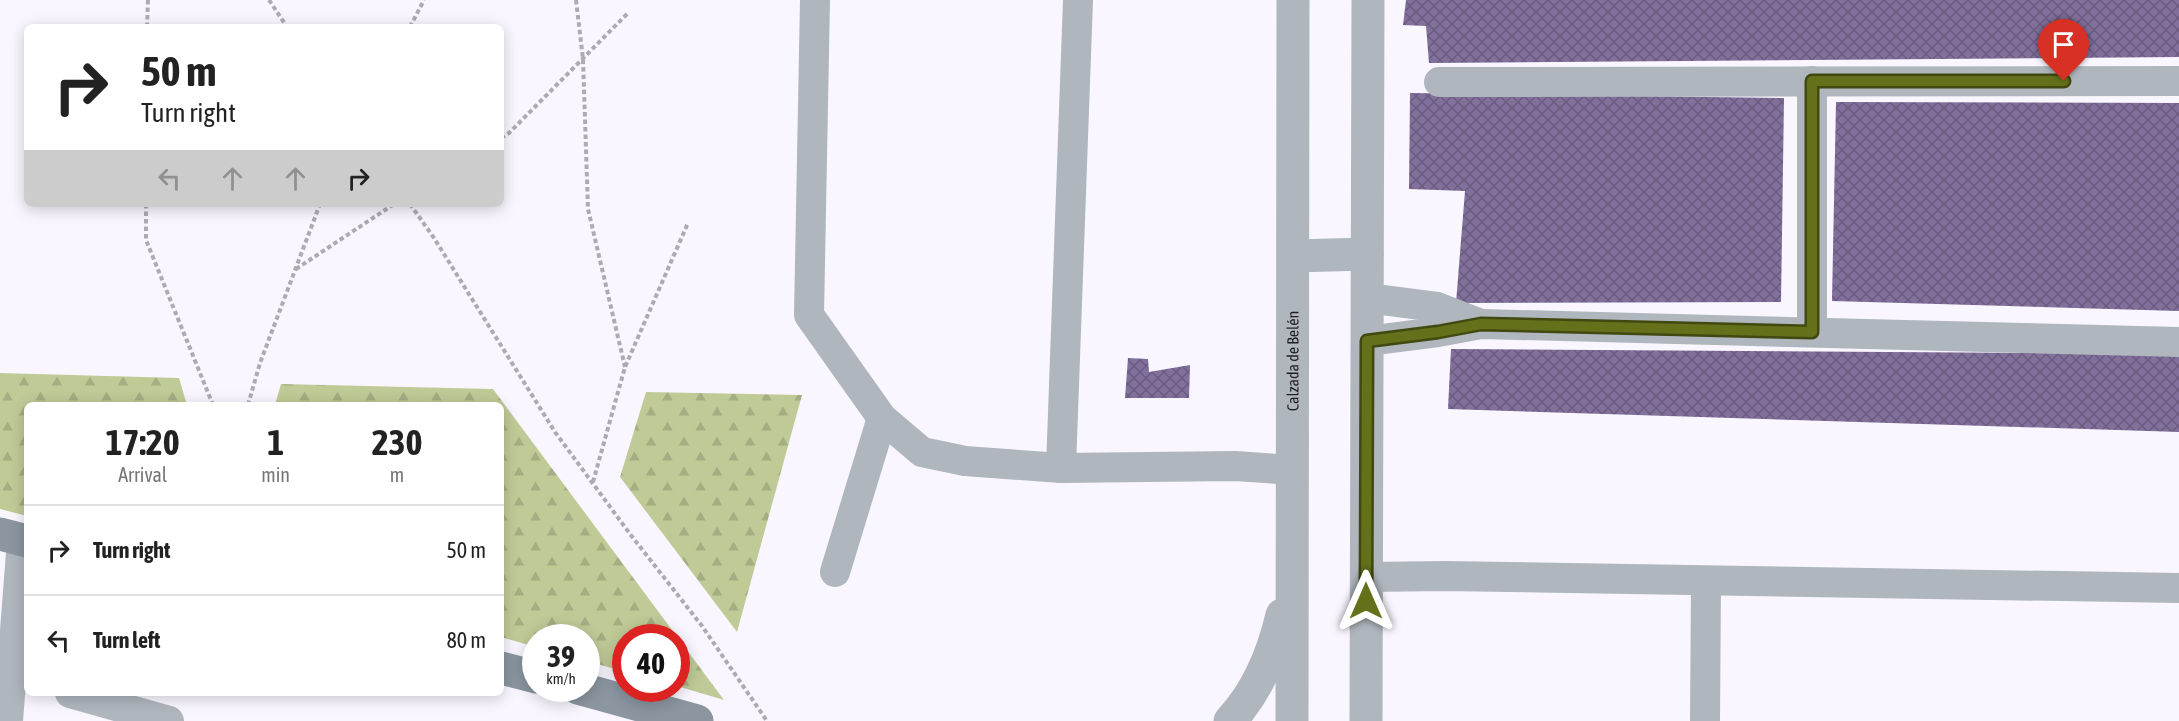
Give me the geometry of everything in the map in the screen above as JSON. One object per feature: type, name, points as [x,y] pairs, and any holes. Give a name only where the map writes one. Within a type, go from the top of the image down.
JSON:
[{"type":"main road","points":[[504,669],[522,673]]},
{"type":"main road","points":[[600,694],[697,721]]},
{"type":"street","points":[[815,0],[809,315],[882,418],[922,452],[965,461],[1061,468],[1235,466],[1293,470]]},
{"type":"street","points":[[1061,468],[1078,0]]},
{"type":"street","name":"Calzada de Belén","points":[[1292,721],[1293,0]]},
{"type":"street","points":[[1366,721],[1368,0]]},
{"type":"street","points":[[1812,81],[1812,332]]},
{"type":"street","points":[[1439,82],[2179,81]]},
{"type":"street","points":[[1294,256],[1367,254]]},
{"type":"street","points":[[1367,298],[1437,308],[1481,324]]},
{"type":"street","points":[[1367,341],[1481,324],[2179,342]]},
{"type":"street","points":[[835,572],[882,418]]},
{"type":"street","points":[[8,721],[13,675],[16,538]]},
{"type":"street","points":[[1230,721],[1264,672],[1280,627],[1293,570]]},
{"type":"street","points":[[1366,577],[1444,576],[2179,588]]},
{"type":"street","points":[[1705,721],[1706,581]]},
{"type":"street","points":[[81,696],[169,721]]},
{"type":"path","points":[[147,24],[148,0]]},
{"type":"path","points":[[269,0],[285,24]]},
{"type":"path","points":[[412,24],[424,0]]},
{"type":"path","points":[[576,0],[583,59],[588,209],[625,367]]},
{"type":"path","points":[[504,136],[629,12]]},
{"type":"path","points":[[146,207],[146,240],[212,402]]},
{"type":"path","points":[[249,402],[260,363],[319,207]]},
{"type":"path","points":[[296,269],[389,207]]},
{"type":"path","points":[[412,207],[434,238],[555,432],[702,626],[767,721]]},
{"type":"path","points":[[593,483],[625,367],[688,223]]},
{"type":"green space","points":[[0,373],[179,378],[186,402],[24,402],[24,515],[0,509]]},
{"type":"green space","points":[[281,384],[493,389],[503,402],[276,402]]},
{"type":"green space","points":[[646,392],[802,395],[737,632],[620,477]]},
{"type":"green space","points":[[504,404],[668,624],[612,624],[612,668],[600,665],[600,624],[522,624],[522,643],[504,638]]},
{"type":"green space","points":[[690,654],[724,700],[690,690]]},
{"type":"building","points":[[1406,0],[2179,0],[2179,57],[1429,63],[1426,26],[1403,25]]},
{"type":"building","points":[[1410,93],[1784,98],[1781,302],[1456,303],[1465,191],[1409,189]]},
{"type":"building","points":[[1836,102],[2179,103],[2179,311],[1832,301]]},
{"type":"building","points":[[1451,349],[2179,354],[2179,432],[1448,409]]},
{"type":"building","points":[[1128,358],[1148,359],[1149,372],[1190,365],[1189,398],[1125,398]]},
{"type":"route","points":[[1366,601],[1367,341],[1481,324],[1812,332],[1812,81],[2064,81]]}]
